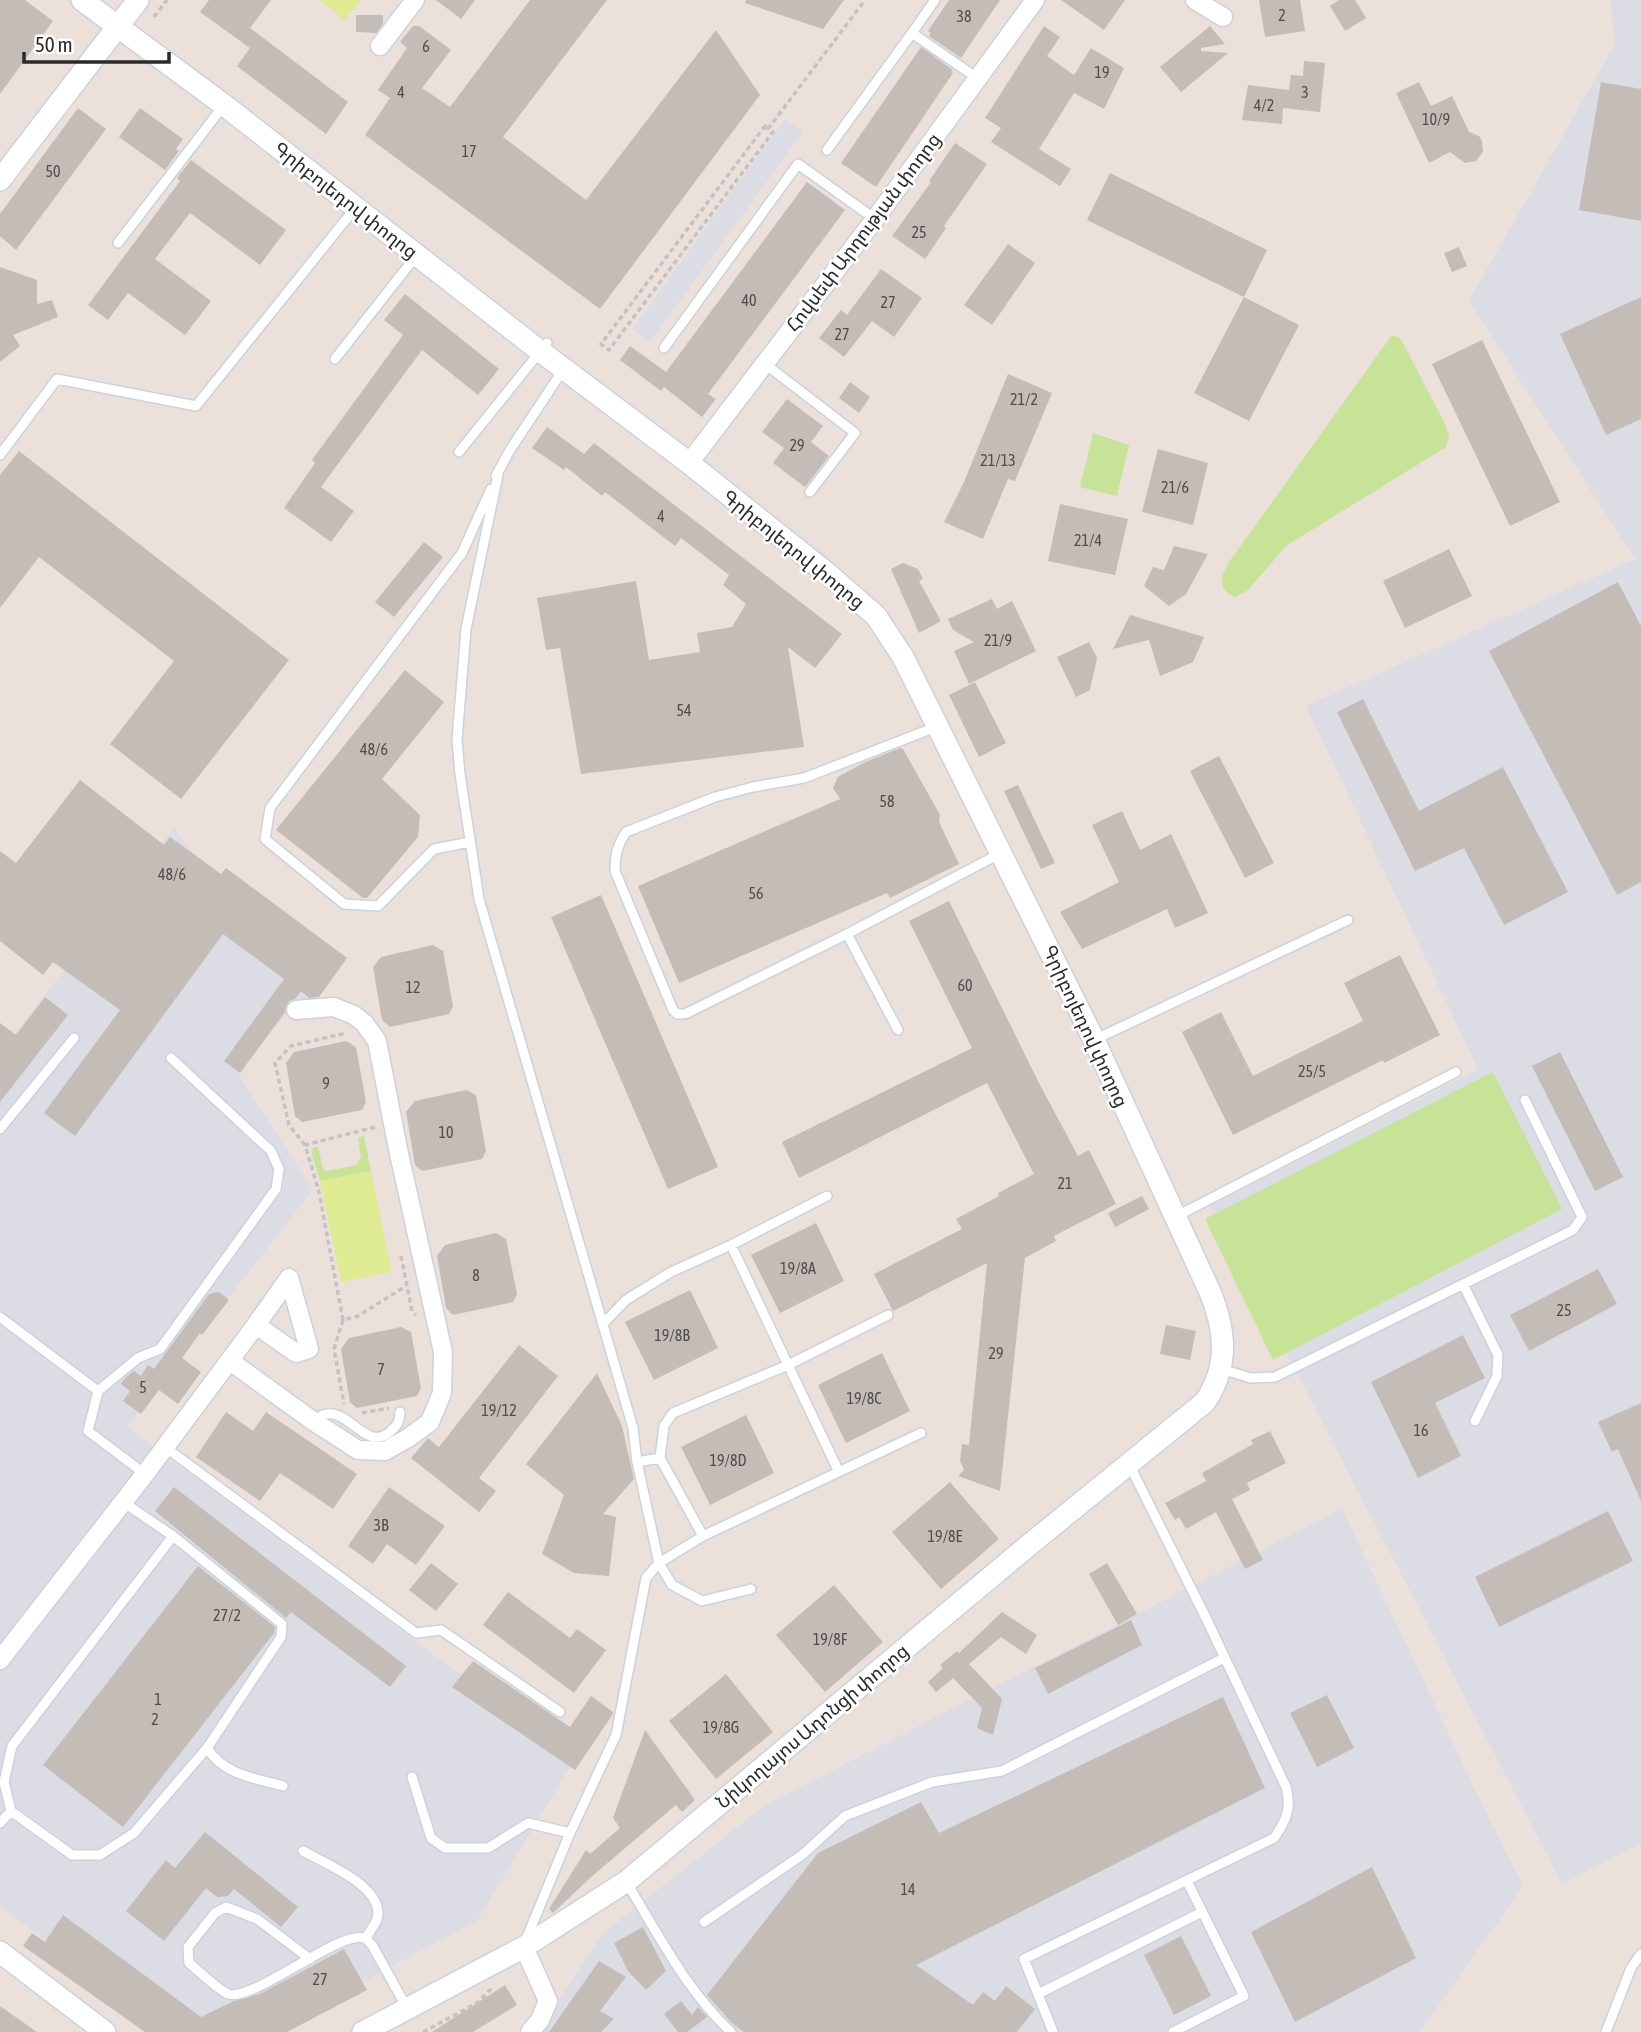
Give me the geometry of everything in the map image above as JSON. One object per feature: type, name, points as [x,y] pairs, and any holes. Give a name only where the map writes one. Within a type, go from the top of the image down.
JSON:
[{"type":"street","name":"Գրիբոյեդով փողոց","points":[[82,0],[117,13],[543,347],[839,570],[883,609],[910,652],[1099,1037],[1179,1215],[1219,1312],[1226,1371]]},
{"type":"street","points":[[0,167],[117,13],[138,0]]},
{"type":"street","points":[[380,46],[415,0]]},
{"type":"street","name":"Հովսեփ Արղության փողոց","points":[[691,459],[875,219],[1035,0]]},
{"type":"street","points":[[1195,0],[1223,17]]},
{"type":"street","name":"Գրիբոյեդով փողոց","points":[[117,13],[224,105],[359,204]]},
{"type":"street","points":[[0,180],[117,13]]},
{"type":"street","name":"Գրիբոյեդով փողոց","points":[[543,347],[564,369],[691,459],[876,617],[903,657],[936,727],[1099,1037]]},
{"type":"street","points":[[230,1361],[358,1450],[385,1451],[408,1438],[430,1422],[442,1393],[443,1352],[377,1041],[364,1023],[354,1015],[334,1007],[296,1010]]},
{"type":"street","points":[[0,1660],[145,1474],[256,1325]]},
{"type":"street","name":"Նիկողայոս Ադոնցի փողոց","points":[[363,2032],[525,1951],[627,1881],[1131,1468],[1205,1402],[1226,1371]]},
{"type":"street","name":"Նիկողայոս Ադոնցի փողոց","points":[[385,2032],[631,1890],[1032,1549]]},
{"type":"street","points":[[525,1951],[548,2001],[540,2020],[530,2032]]},
{"type":"street","points":[[0,1952],[105,2032]]},
{"type":"street","points":[[0,1967],[86,2032]]},
{"type":"lane","points":[[827,150],[935,0]]},
{"type":"lane","points":[[912,33],[978,78]]},
{"type":"lane","points":[[118,243],[224,105]]},
{"type":"lane","points":[[663,348],[798,164],[875,219]]},
{"type":"lane","points":[[0,455],[57,379],[196,405],[359,204]]},
{"type":"lane","points":[[335,359],[419,251]]},
{"type":"lane","points":[[459,452],[543,347]]},
{"type":"lane","points":[[764,363],[855,433],[810,492]]},
{"type":"lane","points":[[470,842],[434,849],[378,906],[344,904],[265,839],[270,808],[462,553],[499,470],[564,369]]},
{"type":"lane","points":[[499,470],[467,629],[457,740],[479,899],[633,1428],[660,1563],[672,1585],[702,1601],[751,1588]]},
{"type":"lane","points":[[936,727],[804,778],[715,797],[626,832],[615,855],[615,871],[673,1010],[677,1014],[685,1014],[1003,853]]},
{"type":"lane","points":[[1099,1037],[1348,920]]},
{"type":"lane","points":[[847,934],[898,1030]]},
{"type":"lane","points":[[0,1129],[74,1038]]},
{"type":"lane","points":[[145,1474],[88,1431],[98,1391],[138,1357],[160,1349],[276,1189],[279,1169],[271,1151],[171,1058]]},
{"type":"lane","points":[[1179,1215],[1456,1072]]},
{"type":"lane","points":[[1226,1371],[1251,1378],[1275,1377],[1573,1230],[1582,1217],[1525,1100]]},
{"type":"lane","points":[[603,1324],[626,1300],[671,1272],[827,1196]]},
{"type":"lane","points":[[731,1245],[839,1472]]},
{"type":"lane","points":[[1463,1284],[1498,1355],[1497,1376],[1475,1421]]},
{"type":"lane","points":[[703,1536],[660,1458],[664,1426],[673,1413],[788,1365],[888,1315]]},
{"type":"lane","points":[[0,1317],[98,1391]]},
{"type":"lane","points":[[313,1421],[324,1414],[336,1414],[362,1433],[375,1438],[388,1434],[397,1426],[399,1409]]},
{"type":"lane","points":[[525,1951],[529,1928],[616,1735],[646,1578],[660,1563],[703,1536],[921,1433]]},
{"type":"lane","points":[[165,1447],[416,1633],[440,1630],[561,1712]]},
{"type":"lane","points":[[638,1462],[660,1458]]},
{"type":"lane","points":[[1053,2032],[1024,1959],[1274,1839],[1284,1824],[1290,1803],[1286,1787],[1131,1468]]},
{"type":"lane","points":[[123,1502],[173,1536],[282,1624],[282,1637],[207,1748],[134,1833],[100,1855],[72,1855],[11,1811],[4,1782],[12,1746],[173,1536]]},
{"type":"lane","points":[[704,1922],[802,1855],[845,1816],[932,1782],[1002,1771],[1224,1658]]},
{"type":"lane","points":[[207,1748],[214,1759],[230,1771],[283,1786]]},
{"type":"lane","points":[[412,1777],[431,1838],[445,1848],[488,1848],[528,1822],[570,1833]]},
{"type":"lane","points":[[0,1823],[11,1811]]},
{"type":"lane","points":[[303,1851],[364,1885],[378,1908],[377,1919],[366,1938]]},
{"type":"lane","points":[[1173,2032],[1244,1996],[1187,1881]]},
{"type":"lane","points":[[631,1890],[702,2001],[731,2032]]},
{"type":"lane","points":[[310,1959],[257,1919],[226,1907],[215,1913],[188,1947],[189,1963],[228,1993],[242,1994],[310,1959],[337,1944],[357,1937],[366,1938],[408,2010]]},
{"type":"lane","points":[[1038,1994],[1202,1912]]},
{"type":"lane","points":[[1606,2032],[1631,1968],[1641,1954]]},
{"type":"path","points":[[154,17],[167,0]]},
{"type":"path","points":[[768,129],[865,0]]},
{"type":"path","points":[[765,126],[768,129],[773,132],[766,142],[609,350],[601,344],[765,126]]},
{"type":"path","points":[[758,136],[766,142]]},
{"type":"path","points":[[733,169],[741,175]]},
{"type":"path","points":[[709,201],[717,207]]},
{"type":"path","points":[[682,236],[690,242]]},
{"type":"path","points":[[659,267],[667,273]]},
{"type":"path","points":[[653,275],[660,281]]},
{"type":"path","points":[[625,312],[633,318]]},
{"type":"path","points":[[620,319],[628,325]]},
{"type":"path","points":[[351,1409],[344,1404],[334,1349],[343,1320],[319,1192],[305,1145],[289,1125],[275,1063],[290,1045],[344,1032],[352,1036]]},
{"type":"path","points":[[305,1145],[376,1127],[373,1115]]},
{"type":"path","points":[[399,1245],[412,1311],[421,1320]]},
{"type":"path","points":[[343,1320],[358,1316],[407,1285]]},
{"type":"path","points":[[358,1414],[399,1409]]},
{"type":"path","points":[[424,2032],[477,2003],[490,1989],[500,1984]]},
{"type":"shaded area","points":[[1610,0],[1641,0],[1641,1843],[1562,1884],[1210,1206],[1478,1069],[1306,706],[1635,559],[1469,301],[1615,44]]},
{"type":"shaded area","points":[[785,119],[803,132],[650,342],[632,329]]},
{"type":"shaded area","points":[[174,828],[313,1006],[299,998],[238,1074],[313,1190],[127,1427],[576,1757],[477,1921],[269,2032],[168,2032],[0,1906],[0,1053]]},
{"type":"shaded area","points":[[1342,1509],[1523,1886],[1420,2032],[538,2032],[601,1935],[765,1805]]},
{"type":"green space","points":[[319,0],[361,0],[345,20]]},
{"type":"green space","points":[[1392,335],[1401,339],[1445,424],[1449,437],[1446,447],[1286,546],[1247,591],[1235,597],[1229,594],[1222,582],[1229,562]]},
{"type":"green space","points":[[1093,433],[1129,445],[1117,496],[1080,487]]},
{"type":"green space","points":[[1493,1072],[1562,1209],[1273,1360],[1205,1219]]},
{"type":"green space","points":[[364,1136],[371,1171],[320,1181],[311,1151],[314,1147],[318,1147],[323,1169],[327,1171],[357,1165],[361,1157],[358,1138]]},
{"type":"green space","points":[[371,1171],[392,1272],[341,1282],[320,1181]]},
{"type":"building","points":[[0,0],[25,0],[53,21],[0,94]]},
{"type":"building","points":[[209,0],[271,0],[250,28],[348,102],[326,134],[237,66],[250,48],[200,12]]},
{"type":"building","points":[[436,0],[475,0],[461,19]]},
{"type":"building","points":[[530,0],[607,0],[503,137],[586,200],[716,30],[760,95],[600,309],[365,135],[390,98],[378,90],[407,48],[400,42],[413,26],[419,26],[451,50],[422,88],[450,107]]},
{"type":"building","points":[[746,0],[844,0],[823,29],[745,3]]},
{"type":"building","points":[[949,0],[1000,0],[961,58],[929,36],[931,33],[928,31]]},
{"type":"building","points":[[1061,0],[1125,0],[1104,30]]},
{"type":"building","points":[[1259,0],[1300,0],[1305,31],[1265,37]]},
{"type":"building","points":[[1339,0],[1355,0],[1366,18],[1345,31],[1330,6]]},
{"type":"building","points":[[356,15],[383,15],[383,24],[376,33],[356,32]]},
{"type":"building","points":[[1044,26],[1060,37],[1047,56],[1074,75],[1091,48],[1124,68],[1104,109],[1074,93],[1039,149],[1071,169],[1060,186],[991,142],[1001,128],[985,118]]},
{"type":"building","points":[[1210,26],[1225,44],[1201,48],[1201,51],[1228,53],[1181,92],[1160,67]]},
{"type":"building","points":[[921,47],[953,70],[953,73],[876,187],[841,163]]},
{"type":"building","points":[[1304,61],[1325,63],[1320,112],[1283,108],[1282,124],[1242,120],[1248,85],[1289,90],[1291,75],[1303,76]]},
{"type":"building","points":[[1419,82],[1431,106],[1452,96],[1469,132],[1479,136],[1482,141],[1483,152],[1476,161],[1465,163],[1450,152],[1429,163],[1396,93]]},
{"type":"building","points":[[1601,82],[1641,89],[1641,221],[1579,210]]},
{"type":"building","points":[[78,108],[106,129],[16,250],[0,236],[0,214]]},
{"type":"building","points":[[140,108],[183,139],[176,149],[179,151],[165,170],[119,137]]},
{"type":"building","points":[[955,143],[987,164],[944,226],[946,228],[925,259],[892,236]]},
{"type":"building","points":[[191,160],[286,230],[260,265],[190,213],[155,259],[211,301],[185,335],[128,293],[108,320],[88,305],[180,181],[177,178]]},
{"type":"building","points":[[1110,173],[1267,250],[1244,297],[1087,220]]},
{"type":"building","points":[[807,182],[845,210],[708,394],[716,399],[702,417],[664,387],[661,391],[620,360],[630,346],[666,372]]},
{"type":"building","points":[[1008,244],[1035,263],[992,325],[964,305]]},
{"type":"building","points":[[1459,247],[1467,266],[1452,272],[1444,253]]},
{"type":"building","points":[[0,267],[37,280],[37,304],[52,300],[58,317],[13,335],[20,346],[0,362]]},
{"type":"building","points":[[881,269],[922,298],[894,337],[872,321],[844,357],[819,338],[841,310],[847,315]]},
{"type":"building","points":[[405,294],[499,369],[478,395],[422,350],[321,487],[354,511],[331,542],[284,508],[315,463],[312,460],[403,335],[384,320]]},
{"type":"building","points":[[1244,297],[1299,325],[1249,421],[1194,393]]},
{"type":"building","points":[[1641,297],[1641,419],[1606,435],[1560,334]]},
{"type":"building","points":[[1482,340],[1560,502],[1510,526],[1432,364]]},
{"type":"building","points":[[1008,374],[1052,393],[1015,481],[1008,479],[983,539],[944,522],[964,482]]},
{"type":"building","points":[[850,382],[870,397],[859,413],[839,398]]},
{"type":"building","points":[[787,399],[823,426],[811,442],[829,456],[805,487],[773,463],[784,448],[762,432]]},
{"type":"building","points":[[547,427],[584,454],[594,443],[842,634],[815,668],[788,647],[804,747],[581,774],[560,648],[546,650],[537,598],[636,581],[649,660],[700,652],[697,633],[732,627],[746,604],[723,585],[729,575],[681,538],[675,546],[605,492],[602,496],[566,467],[564,470],[532,448]]},
{"type":"building","points":[[1158,449],[1208,463],[1193,525],[1142,512]]},
{"type":"building","points":[[19,451],[289,660],[181,799],[110,744],[174,661],[39,557],[0,608],[0,475]]},
{"type":"building","points":[[1060,504],[1128,519],[1115,575],[1048,561]]},
{"type":"building","points":[[424,542],[443,557],[394,617],[375,602]]},
{"type":"building","points":[[1174,546],[1208,554],[1186,594],[1169,606],[1144,586],[1153,567],[1164,570]]},
{"type":"building","points":[[1449,549],[1472,596],[1405,628],[1383,581]]},
{"type":"building","points":[[903,563],[918,569],[923,579],[919,581],[941,621],[919,633],[891,569]]},
{"type":"building","points":[[1618,582],[1641,626],[1641,882],[1617,895],[1489,651]]},
{"type":"building","points":[[992,599],[997,609],[1012,601],[1036,651],[969,684],[954,651],[974,642],[953,630],[948,619]]},
{"type":"building","points":[[1130,615],[1204,637],[1193,662],[1160,676],[1149,640],[1113,649]]},
{"type":"building","points":[[1089,642],[1097,658],[1090,690],[1076,697],[1057,657]]},
{"type":"building","points":[[405,670],[444,702],[382,779],[420,815],[418,837],[367,898],[363,898],[276,830]]},
{"type":"building","points":[[975,682],[1006,743],[979,757],[949,695]]},
{"type":"building","points":[[1363,699],[1419,811],[1503,767],[1568,892],[1504,925],[1464,848],[1415,871],[1337,712]]},
{"type":"building","points":[[900,748],[940,815],[939,822],[959,864],[890,898],[887,893],[679,983],[638,886],[840,799],[833,788],[838,777]]},
{"type":"building","points":[[1219,756],[1274,863],[1245,878],[1190,771]]},
{"type":"building","points":[[80,780],[164,845],[170,837],[221,874],[226,868],[347,958],[319,997],[309,998],[301,991],[295,999],[289,1001],[285,1012],[240,1073],[224,1061],[284,979],[223,934],[75,1136],[44,1113],[120,1010],[53,962],[43,975],[0,941],[0,851],[16,863]]},
{"type":"building","points":[[1018,785],[1055,863],[1041,869],[1004,791]]},
{"type":"building","points":[[1122,811],[1140,850],[1171,834],[1208,913],[1175,928],[1167,909],[1082,949],[1060,912],[1119,882],[1092,825]]},
{"type":"building","points":[[601,895],[718,1167],[668,1189],[551,917]]},
{"type":"building","points":[[949,901],[1078,1156],[1089,1150],[1116,1204],[1054,1236],[1056,1241],[1025,1258],[1000,1491],[958,1476],[964,1470],[960,1461],[962,1444],[969,1445],[987,1263],[893,1311],[874,1274],[962,1229],[956,1219],[1034,1174],[987,1083],[799,1178],[782,1142],[972,1048],[909,921]]},
{"type":"building","points":[[433,945],[443,951],[453,1006],[449,1014],[390,1027],[382,1020],[373,967],[381,957]]},
{"type":"building","points":[[1400,955],[1440,1035],[1384,1063],[1383,1060],[1233,1135],[1182,1032],[1221,1012],[1253,1076],[1363,1021],[1344,983]]},
{"type":"building","points":[[45,997],[68,1015],[0,1102],[0,1023],[16,1035]]},
{"type":"building","points":[[346,1041],[356,1047],[366,1102],[362,1110],[302,1122],[295,1116],[286,1063],[294,1052]]},
{"type":"building","points":[[1560,1052],[1623,1177],[1595,1191],[1532,1066]]},
{"type":"building","points":[[466,1090],[476,1095],[486,1151],[482,1159],[422,1171],[415,1165],[406,1112],[415,1101]]},
{"type":"building","points":[[1142,1196],[1149,1209],[1115,1227],[1108,1213]]},
{"type":"building","points":[[816,1223],[844,1281],[780,1313],[751,1255]]},
{"type":"building","points":[[496,1233],[506,1239],[517,1294],[513,1302],[453,1315],[446,1308],[437,1256],[445,1245]]},
{"type":"building","points":[[1598,1269],[1617,1304],[1529,1351],[1510,1315]]},
{"type":"building","points":[[690,1290],[718,1348],[654,1380],[625,1322]]},
{"type":"building","points":[[219,1292],[229,1300],[182,1358],[201,1372],[178,1404],[159,1390],[141,1414],[123,1401],[130,1391],[121,1384],[125,1378],[134,1371],[141,1376],[148,1365],[154,1369],[209,1294]]},
{"type":"building","points":[[1166,1325],[1196,1331],[1190,1360],[1160,1354]]},
{"type":"building","points":[[401,1327],[411,1332],[421,1388],[417,1396],[357,1408],[350,1402],[341,1349],[349,1338]]},
{"type":"building","points":[[1463,1335],[1485,1378],[1435,1403],[1461,1456],[1418,1478],[1371,1382]]},
{"type":"building","points":[[519,1345],[558,1376],[479,1478],[496,1491],[479,1512],[411,1458],[428,1438],[439,1447]]},
{"type":"building","points":[[882,1353],[910,1411],[846,1443],[818,1385]]},
{"type":"building","points":[[597,1373],[622,1426],[634,1479],[603,1514],[616,1517],[609,1576],[574,1573],[542,1554],[564,1495],[526,1464]]},
{"type":"building","points":[[1641,1403],[1641,1501],[1618,1449],[1612,1452],[1598,1422]]},
{"type":"building","points":[[226,1412],[253,1431],[266,1412],[357,1474],[333,1509],[280,1473],[260,1501],[196,1457]]},
{"type":"building","points":[[746,1415],[774,1473],[710,1505],[681,1447]]},
{"type":"building","points":[[1270,1431],[1286,1463],[1247,1483],[1250,1490],[1232,1499],[1263,1560],[1245,1569],[1216,1512],[1186,1529],[1179,1517],[1175,1520],[1165,1503],[1206,1481],[1202,1473],[1253,1444],[1251,1440]]},
{"type":"building","points":[[950,1482],[999,1539],[941,1589],[892,1532]]},
{"type":"building","points":[[174,1487],[406,1666],[390,1687],[291,1612],[286,1618],[155,1511]]},
{"type":"building","points":[[389,1487],[445,1526],[416,1565],[387,1544],[373,1564],[348,1546]]},
{"type":"building","points":[[1608,1511],[1633,1561],[1499,1627],[1475,1577]]},
{"type":"building","points":[[431,1563],[458,1584],[436,1611],[409,1590]]},
{"type":"building","points":[[1107,1563],[1137,1614],[1118,1625],[1089,1574]]},
{"type":"building","points":[[198,1566],[275,1627],[274,1633],[123,1827],[43,1765]]},
{"type":"building","points":[[834,1585],[883,1642],[825,1692],[776,1635]]},
{"type":"building","points":[[508,1592],[570,1638],[577,1629],[606,1650],[574,1693],[483,1625]]},
{"type":"building","points":[[1002,1612],[1037,1635],[1026,1654],[1001,1637],[969,1664],[1002,1699],[993,1735],[977,1728],[982,1708],[953,1678],[936,1692],[928,1682],[943,1668],[940,1665],[957,1651],[959,1653]]},
{"type":"building","points":[[1131,1620],[1142,1645],[1048,1694],[1035,1668]]},
{"type":"building","points":[[473,1661],[570,1727],[591,1696],[613,1714],[575,1770],[452,1687]]},
{"type":"building","points":[[726,1674],[773,1732],[716,1779],[669,1721]]},
{"type":"building","points":[[1327,1695],[1354,1748],[1317,1767],[1290,1713]]},
{"type":"building","points":[[1223,1697],[1265,1788],[916,1965],[973,2005],[983,1992],[995,2001],[1006,1986],[1035,2009],[1017,2032],[744,2032],[731,2022],[707,1995],[818,1853],[921,1802],[939,1833]]},
{"type":"building","points":[[645,1730],[695,1800],[682,1812],[676,1805],[553,1913],[549,1909],[586,1850],[590,1854],[620,1828],[613,1818]]},
{"type":"building","points":[[205,1832],[298,1907],[281,1927],[234,1889],[228,1896],[217,1897],[206,1888],[164,1941],[126,1911],[166,1860],[175,1868]]},
{"type":"building","points":[[1372,1867],[1416,1958],[1295,2022],[1251,1932]]},
{"type":"building","points":[[63,1915],[201,2017],[234,2001],[260,1994],[344,1949],[367,1990],[287,2032],[145,2032],[23,1946],[32,1933],[45,1942]]},
{"type":"building","points":[[643,1927],[666,1971],[646,1990],[628,1971],[614,1943]]},
{"type":"building","points":[[1181,1936],[1211,1996],[1174,2015],[1144,1955]]},
{"type":"building","points":[[599,1961],[626,1977],[600,2011],[614,2019],[601,2032],[549,2032]]},
{"type":"building","points":[[505,1985],[517,2005],[473,2032],[432,2032]]},
{"type":"building","points":[[681,2001],[692,2015],[698,2007],[707,2017],[687,2032],[678,2032],[664,2014]]},
{"type":"building","points":[[0,2006],[37,2032],[0,2032]]}]
